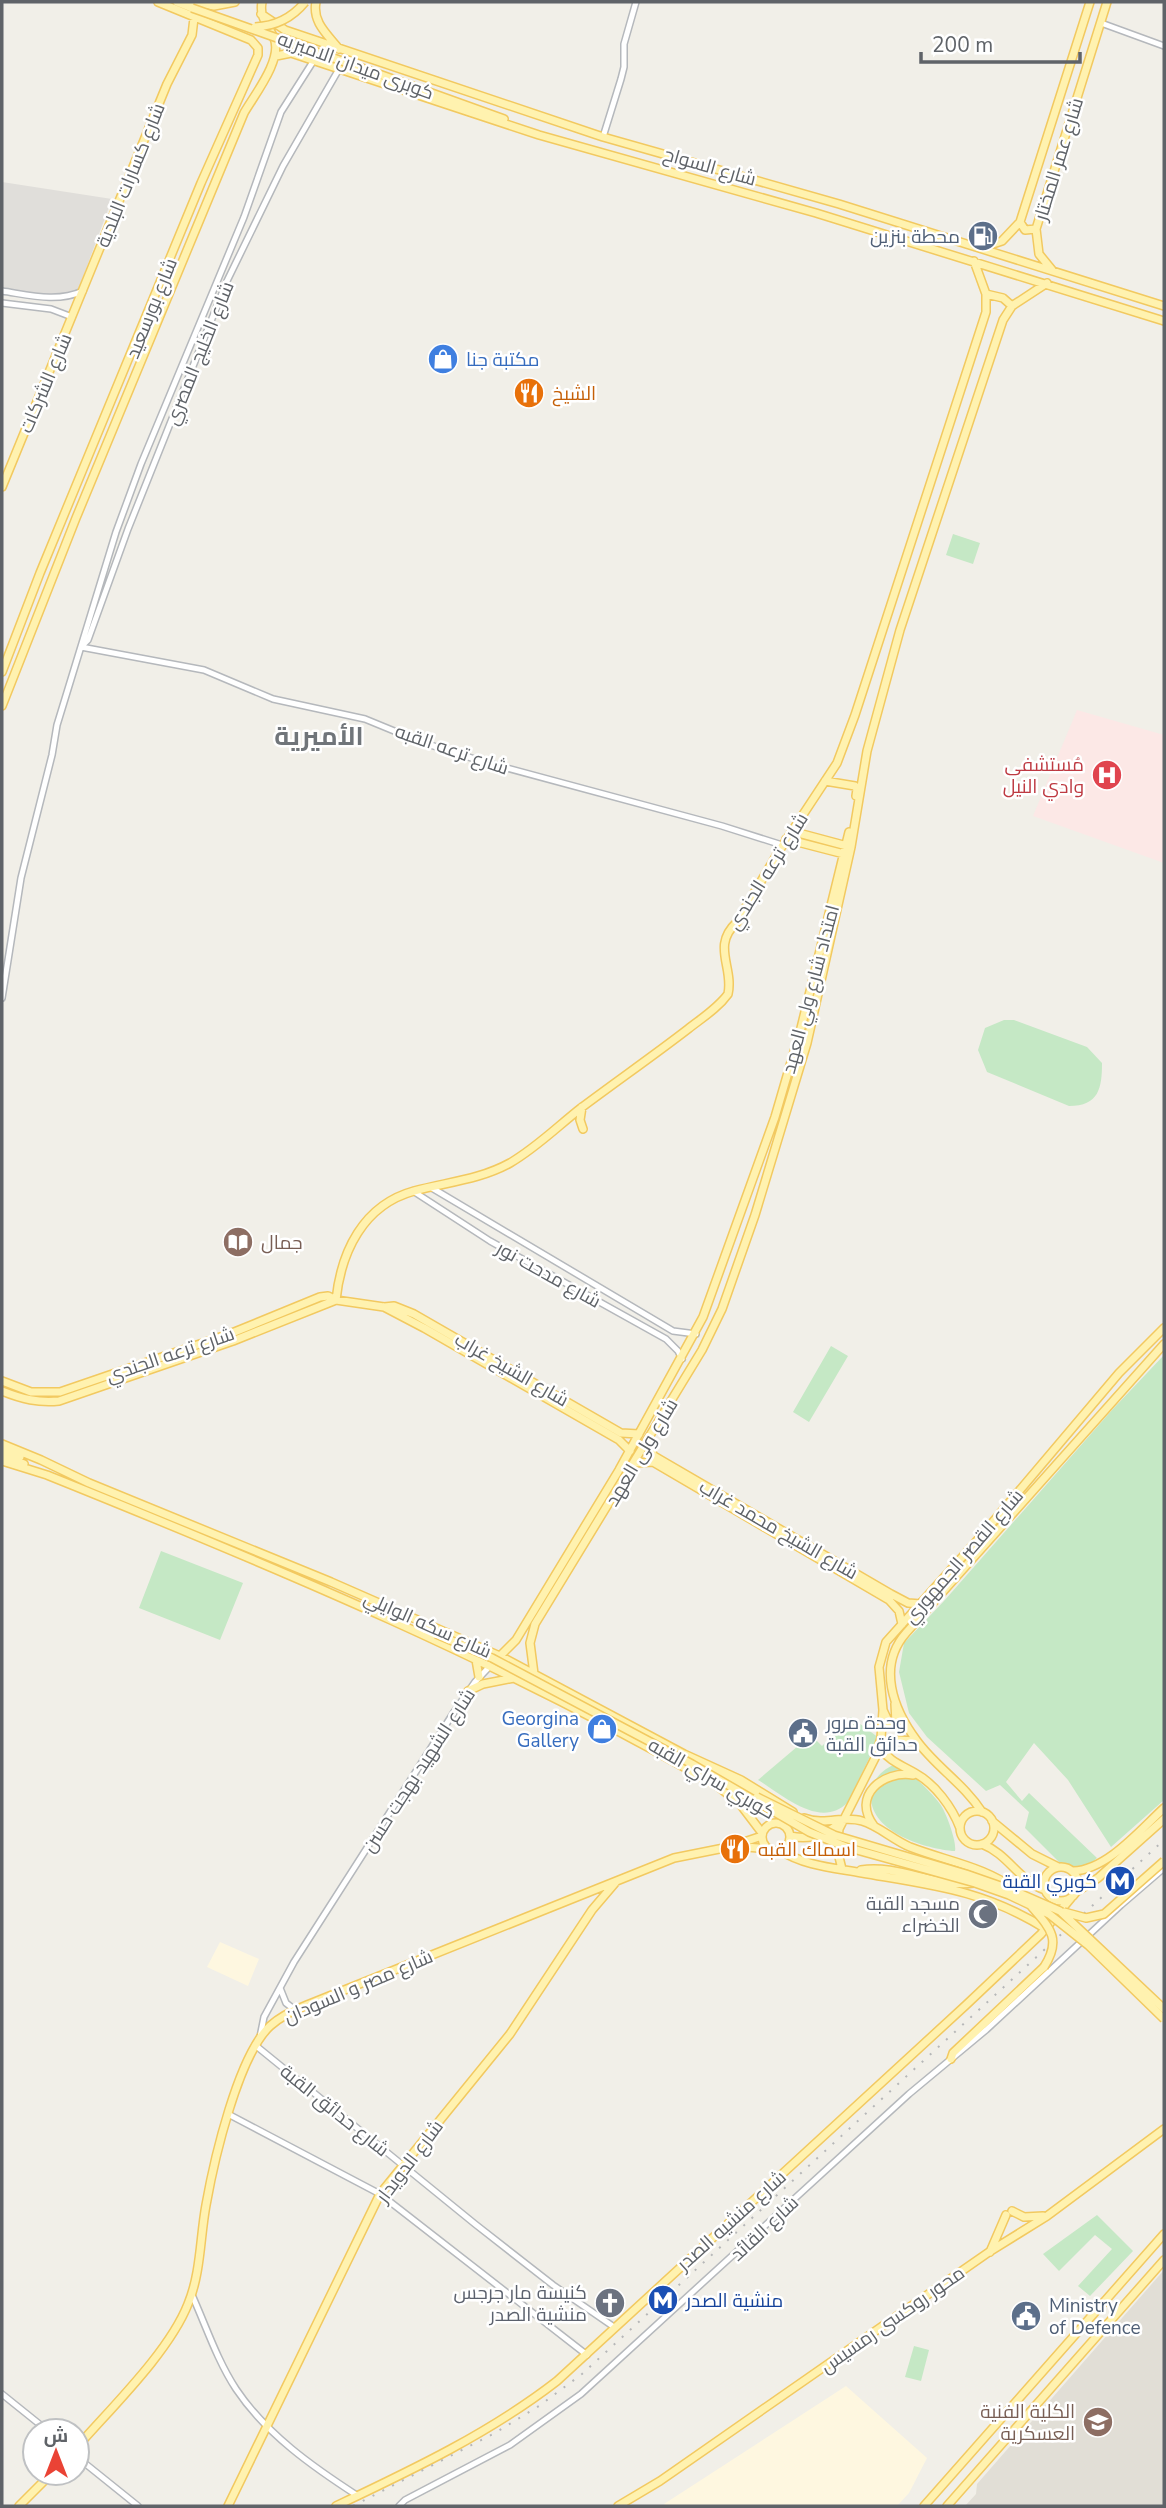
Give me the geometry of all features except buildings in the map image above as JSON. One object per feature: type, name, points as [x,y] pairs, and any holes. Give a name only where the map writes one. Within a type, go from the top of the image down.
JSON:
[{"type":"main road","name":"شارع بورسعيد","points":[[2,673],[40,573],[201,183],[259,52],[251,40],[158,2]]},
{"type":"main road","name":"كوبرى ميدان الاميريه","points":[[177,2],[193,5],[507,120],[532,133]]},
{"type":"main road","points":[[193,5],[235,2]]},
{"type":"main road","points":[[262,2],[261,14],[275,40],[276,56],[291,52],[291,40],[301,36]]},
{"type":"main road","points":[[244,25],[267,26],[281,22],[294,14],[305,2]]},
{"type":"main road","points":[[316,2],[317,21],[340,49]]},
{"type":"main road","name":"شارع عمر المختار","points":[[979,249],[1002,241],[1020,222],[1090,2]]},
{"type":"main road","name":"شارع عمر المختار","points":[[1055,273],[1039,254],[1036,229],[1107,2]]},
{"type":"main road","name":"شارع السواح","points":[[261,14],[279,27],[301,36],[603,137],[839,204],[1164,306]]},
{"type":"main road","name":"شارع كسارات البلدية","points":[[72,317],[162,97],[192,35],[194,18]]},
{"type":"main road","name":"شارع كسارات البلدية","points":[[192,35],[207,24]]},
{"type":"main road","name":"شارع السواح","points":[[291,52],[532,133],[816,213],[1164,321]]},
{"type":"main road","name":"شارع بورسعيد","points":[[2,706],[76,518],[244,113],[276,56]]},
{"type":"main road","points":[[208,167],[220,170]]},
{"type":"main road","points":[[201,183],[208,182],[214,186]]},
{"type":"main road","points":[[814,197],[816,213]]},
{"type":"main road","points":[[838,220],[839,204]]},
{"type":"main road","points":[[1020,222],[1025,230],[1036,229]]},
{"type":"main road","name":"شارع ترعه الجندي","points":[[336,1300],[343,1262],[356,1234],[382,1206],[413,1191],[474,1178],[508,1164],[644,1063],[726,997],[729,989],[723,957],[730,929],[737,922],[784,842],[825,781],[845,744],[986,312],[986,294],[975,261]]},
{"type":"main road","points":[[791,831],[849,846],[867,751],[900,630],[1003,320],[1012,306],[1046,283]]},
{"type":"main road","points":[[986,294],[998,296],[1012,306]]},
{"type":"main road","points":[[1146,300],[1154,311],[1152,316],[1148,316]]},
{"type":"main road","name":"شارع الشركات","points":[[2,487],[72,317]]},
{"type":"main road","points":[[944,444],[960,449]]},
{"type":"main road","points":[[825,781],[859,787]]},
{"type":"main road","name":"شارع ترعه القبه","points":[[784,842],[844,854]]},
{"type":"main road","name":"امتداد شارع ولي العهد","points":[[739,1218],[775,1118],[801,1028],[844,854],[849,846]]},
{"type":"main road","name":"امتداد شارع ولي العهد","points":[[751,1226],[810,1034],[849,846]]},
{"type":"main road","points":[[583,1107],[580,1120],[583,1129]]},
{"type":"main road","points":[[775,1118],[784,1120]]},
{"type":"main road","name":"شارع ولى العهد","points":[[491,1665],[502,1657],[519,1635],[630,1451],[696,1334],[739,1218]]},
{"type":"main road","name":"شارع ولى العهد","points":[[534,1674],[530,1643],[535,1624],[635,1463],[713,1330],[751,1226]]},
{"type":"main road","name":"شارع ترعه الجندي","points":[[2,1381],[31,1392],[60,1392],[232,1333],[320,1297],[328,1296],[336,1300]]},
{"type":"main road","name":"شارع ترعه الجندي","points":[[2,1391],[28,1401],[60,1401],[233,1341],[336,1300]]},
{"type":"main road","name":"شارع الشيخ غراب","points":[[336,1300],[394,1306],[414,1314],[526,1381],[619,1440],[630,1451]]},
{"type":"main road","name":"شارع القصر الجمهوري","points":[[842,1869],[837,1844],[843,1820],[880,1746],[883,1710],[879,1679],[882,1651],[902,1624],[1130,1360],[1164,1328]]},
{"type":"main road","name":"شارع القصر الجمهوري","points":[[982,1812],[967,1791],[917,1741],[896,1702],[889,1667],[891,1654],[897,1643],[1164,1344]]},
{"type":"main road","points":[[1130,1360],[1134,1366],[1147,1363]]},
{"type":"main road","points":[[1115,1378],[1126,1377],[1130,1383]]},
{"type":"main road","name":"شارع الشيخ غراب","points":[[526,1381],[621,1433],[639,1434]]},
{"type":"main road","name":"شارع الشيخ محمد غراب","points":[[649,1438],[654,1456],[891,1594],[908,1603],[922,1604]]},
{"type":"main road","name":"شارع سكه الوايلي","points":[[2,1444],[502,1657],[684,1754],[755,1788],[801,1816],[825,1822],[859,1820],[909,1846],[986,1872],[1023,1894]]},
{"type":"main road","points":[[2,1450],[51,1466]]},
{"type":"main road","points":[[2,1455],[47,1475]]},
{"type":"main road","name":"شارع سكه الوايلي","points":[[2,1461],[47,1475],[321,1588],[491,1665],[719,1787],[747,1811],[762,1834]]},
{"type":"main road","name":"شارع الشيخ محمد غراب","points":[[635,1463],[653,1462],[889,1600],[899,1611],[902,1624]]},
{"type":"main road","name":"كوبري سراي القبه","points":[[321,1588],[342,1591],[492,1658],[692,1764],[809,1832],[845,1847],[975,1883],[1056,1917],[1164,2018]]},
{"type":"main road","points":[[519,1635],[521,1644],[530,1643]]},
{"type":"main road","points":[[476,1659],[479,1677]]},
{"type":"main road","points":[[468,1691],[483,1684],[514,1678]]},
{"type":"main road","points":[[883,1710],[889,1723],[894,1724],[896,1702]]},
{"type":"main road","points":[[917,1741],[898,1740],[880,1746],[890,1760],[923,1779],[950,1807],[966,1841],[975,1845],[982,1844],[993,1835],[992,1821]]},
{"type":"main road","name":"كوبري سراي القبه","points":[[710,1766],[757,1797],[834,1835],[966,1874],[1059,1910],[1164,2009]]},
{"type":"main road","points":[[877,1829],[868,1817],[866,1806],[868,1795],[875,1786],[888,1777],[899,1774],[923,1779]]},
{"type":"main road","points":[[1145,1831],[1164,1808]]},
{"type":"main road","points":[[960,1828],[965,1816],[975,1811],[982,1812],[1032,1854],[1073,1871],[1099,1865],[1164,1819]]},
{"type":"main road","points":[[790,1836],[806,1838],[821,1835],[843,1820]]},
{"type":"main road","points":[[780,1850],[787,1845],[790,1836],[787,1828],[779,1823],[770,1824],[762,1834],[763,1844],[769,1849],[780,1850],[802,1861],[972,1894],[997,1902],[1046,1929]]},
{"type":"main road","name":"شارع منشيه الصدر","points":[[336,2506],[461,2443],[520,2408],[587,2355],[614,2327],[881,2084],[1046,1929],[1073,1895],[1093,1882],[1145,1831]]},
{"type":"main road","name":"شارع مصر و السودان","points":[[734,1846],[762,1834]]},
{"type":"main road","points":[[982,1844],[1003,1856],[1027,1881],[1045,1890],[1053,1898],[1060,1900],[1073,1895],[1078,1881],[1073,1871]]},
{"type":"main road","name":"شارع مصر و السودان","points":[[91,2430],[140,2376],[187,2308],[192,2295],[206,2203],[234,2093],[255,2045],[277,2020],[295,2010],[688,1853],[734,1846],[769,1849]]},
{"type":"main road","points":[[1059,1910],[1086,1918],[1104,1914],[1164,1861]]},
{"type":"main road","points":[[1045,1890],[1046,1875],[1059,1867]]},
{"type":"main road","points":[[856,1872],[876,1869],[942,1882],[975,1883]]},
{"type":"main road","name":"شارع الدويدار","points":[[228,2506],[380,2194],[510,2034],[592,1910],[617,1881]]},
{"type":"main road","points":[[580,1896],[588,1901],[592,1910]]},
{"type":"main road","points":[[1034,1922],[1042,1916],[1053,1898]]},
{"type":"main road","points":[[951,2059],[953,2053],[1044,1967],[1052,1951],[1052,1933],[1028,1903]]},
{"type":"main road","name":"محور روكسى رمسيس","points":[[618,2506],[660,2481],[989,2252],[1047,2216],[1164,2129]]},
{"type":"main road","points":[[989,2252],[1009,2213],[1029,2218],[1047,2216]]},
{"type":"main road","points":[[927,2504],[1164,2234]]},
{"type":"main road","points":[[1141,2260],[1150,2263],[1154,2271]]},
{"type":"main road","points":[[947,2506],[1164,2260]]},
{"type":"main road","points":[[962,2465],[965,2475],[974,2476]]},
{"type":"main road","points":[[19,2506],[38,2487]]},
{"type":"main road","points":[[927,2504],[936,2502],[940,2506]]},
{"type":"street","points":[[603,137],[624,67],[624,44],[636,2]]},
{"type":"street","points":[[1101,23],[1164,46]]},
{"type":"street","name":"شارع الخليج المصري","points":[[2,998],[27,847],[52,755],[57,725],[116,532],[141,464],[244,217],[281,113],[314,60]]},
{"type":"street","name":"شارع الخليج المصري","points":[[81,647],[88,640],[128,529],[227,281],[283,166],[339,69]]},
{"type":"street","points":[[2,291],[54,298],[72,296],[83,291]]},
{"type":"street","points":[[2,303],[51,309],[72,317]]},
{"type":"street","name":"شارع ترعه القبه","points":[[81,647],[204,670],[273,699],[365,719],[460,754],[784,842]]},
{"type":"street","name":"شارع مدحت نور","points":[[432,1188],[673,1331],[696,1334]]},
{"type":"street","name":"شارع مدحت نور","points":[[413,1191],[490,1241],[666,1339],[682,1359]]},
{"type":"street","name":"شارع الشهيد بهجت حسن","points":[[280,1987],[468,1691],[491,1665]]},
{"type":"street","name":"شارع القائد","points":[[399,2506],[405,2500],[510,2445],[582,2394],[909,2094],[1003,2015],[1164,1868]]},
{"type":"street","points":[[280,1987],[282,1998],[295,2010]]},
{"type":"street","points":[[260,2037],[264,2017],[280,1987]]},
{"type":"street","name":"شارع حدائق القبة","points":[[255,2045],[553,2285],[614,2327]]},
{"type":"street","points":[[228,2114],[380,2194],[587,2355]]},
{"type":"street","points":[[192,2295],[237,2390],[268,2426],[308,2463],[358,2496]]},
{"type":"street","points":[[2,2394],[31,2417]]},
{"type":"street","points":[[91,2468],[138,2506]]},
{"type":"shaded area","points":[[2,182],[112,199],[77,293],[56,297],[2,289]]},
{"type":"shaded area","name":"مُستشفى وادي النيل","points":[[1077,710],[1164,735],[1164,863],[1033,816]]},
{"type":"shaded area","points":[[220,1942],[259,1959],[248,1986],[207,1967]]},
{"type":"shaded area","name":"الكلية الفنية العسكرية","points":[[1164,2270],[1164,2506],[965,2506],[976,2494],[977,2484]]},
{"type":"shaded area","points":[[846,2386],[927,2458],[909,2493],[897,2506],[664,2504]]},
{"type":"green space","points":[[953,534],[980,543],[973,564],[946,555]]},
{"type":"green space","points":[[1004,1020],[1014,1020],[1087,1047],[1102,1063],[1099,1088],[1093,1099],[1087,1103],[1069,1106],[987,1072],[978,1050],[985,1028]]},
{"type":"green space","points":[[831,1346],[848,1356],[809,1422],[793,1412]]},
{"type":"green space","points":[[1164,1355],[1164,1800],[1111,1847],[1068,1780],[1034,1743],[1006,1782],[1022,1801],[1029,1793],[1097,1858],[1082,1871],[1065,1868],[1025,1828],[1029,1812],[1000,1785],[986,1791],[927,1737],[909,1713],[899,1672],[904,1643]]},
{"type":"green space","points":[[161,1551],[243,1583],[220,1640],[139,1608]]},
{"type":"green space","points":[[851,1717],[879,1738],[848,1802],[837,1810],[826,1813],[803,1808],[758,1780],[811,1735],[822,1746]]},
{"type":"green space","points":[[893,1765],[912,1775],[940,1804],[950,1827],[955,1851],[915,1842],[901,1836],[879,1819],[873,1808],[871,1790],[877,1777]]},
{"type":"green space","points":[[1097,2215],[1133,2251],[1090,2296],[1078,2286],[1112,2249],[1095,2235],[1059,2271],[1043,2254]]},
{"type":"green space","points":[[914,2346],[929,2350],[921,2381],[905,2377]]},
{"type":"railway","points":[[353,2506],[495,2433],[539,2406],[582,2374],[1164,1840]]},
{"type":"place","name":"محطة بنزين","points":[[983,236]]},
{"type":"place","name":"مكتبة جنا","points":[[443,359]]},
{"type":"place","name":"الشيخ","points":[[529,393]]},
{"type":"place","name":"مُستشفى وادي النيل","points":[[1107,775]]},
{"type":"place","name":"جمال","points":[[238,1242]]},
{"type":"place","name":"Georgina Gallery","points":[[602,1729]]},
{"type":"place","name":"وحدة مرور حدائق القبة","points":[[803,1733]]},
{"type":"place","name":"اسماك القبه","points":[[735,1849]]},
{"type":"place","name":"كوبري القبة","points":[[1120,1881]]},
{"type":"place","name":"مسجد القبة الخضراء","points":[[983,1914]]},
{"type":"place","name":"منشية الصدر","points":[[663,2300]]},
{"type":"place","name":"كنيسة مار جرجس منشية الصدر","points":[[610,2303]]},
{"type":"place","name":"Ministry of Defence","points":[[1026,2316]]},
{"type":"place","name":"الكلية الفنية العسكرية","points":[[1098,2422]]},
{"type":"district","name":"الأميرية","points":[[319,736]]}]
